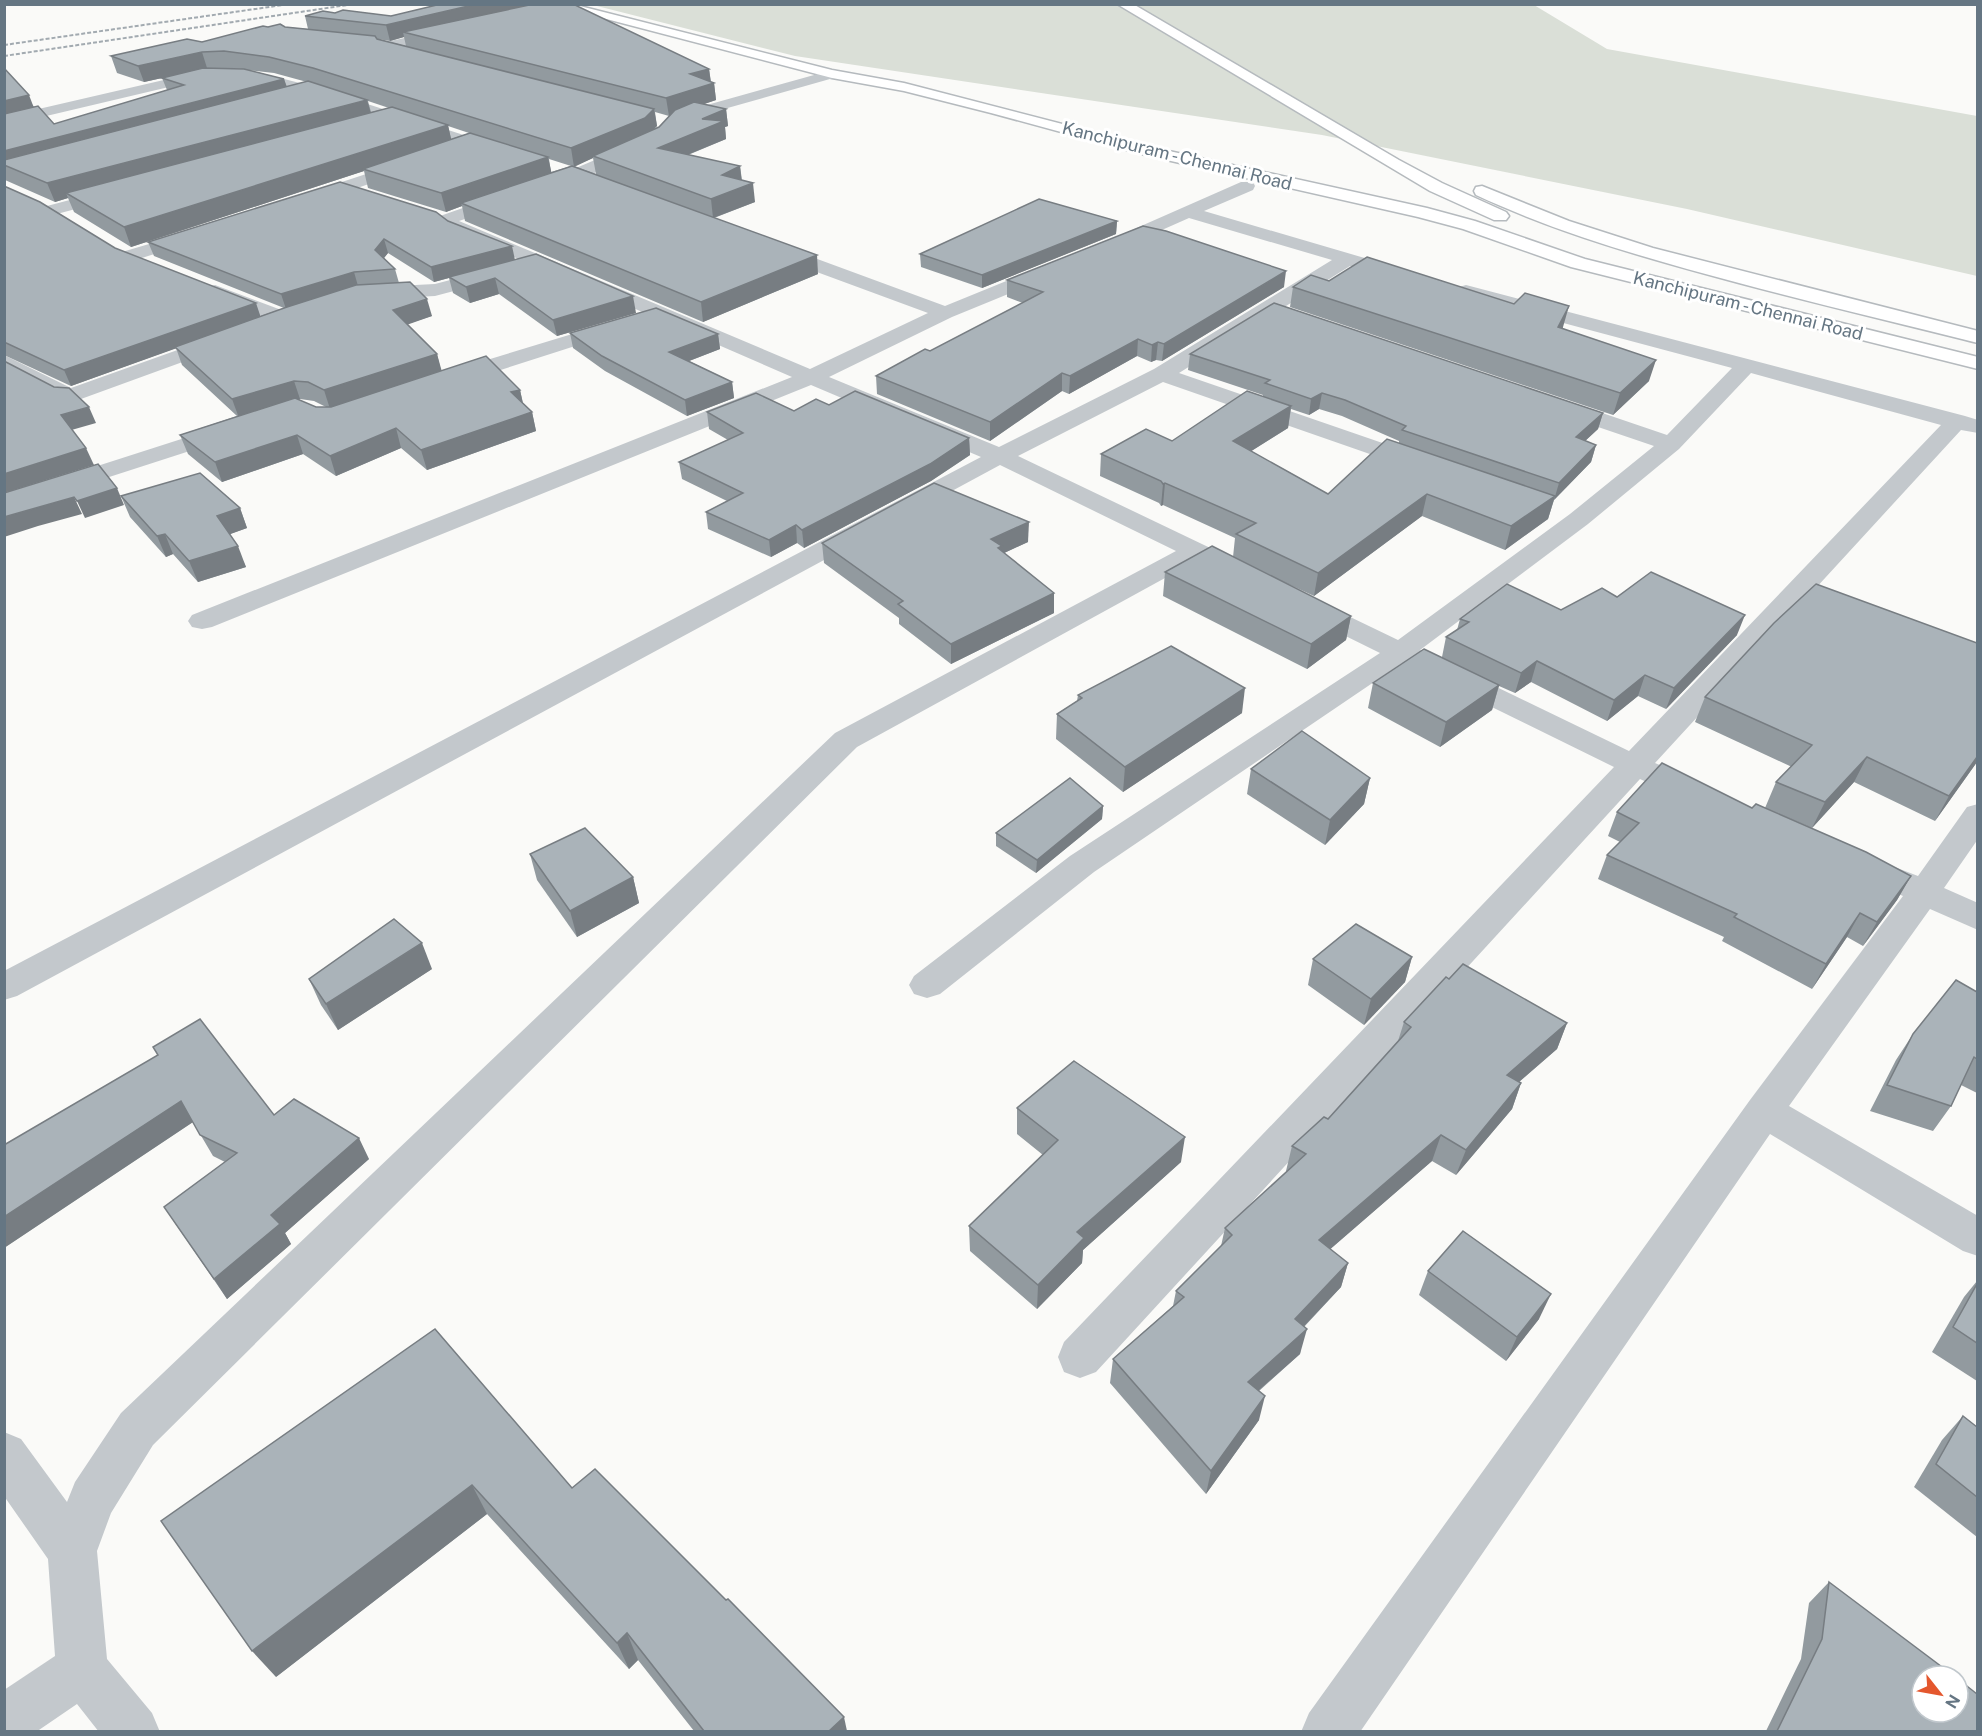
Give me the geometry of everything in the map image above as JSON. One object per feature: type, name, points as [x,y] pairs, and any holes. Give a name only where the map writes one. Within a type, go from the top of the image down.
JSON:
[{"type":"main road","points":[[1123,4],[1401,168],[1488,211],[1613,257],[1977,352]]},
{"type":"main road","points":[[1148,4],[1341,114]]},
{"type":"main road","name":"Kanchipuram - Chennai Road","points":[[561,6],[832,74],[904,87],[1149,152],[1421,212],[1469,225],[1629,277],[1977,363]]},
{"type":"main road","name":"Kanchipuram - Chennai Road","points":[[832,74],[886,93],[1140,161],[1247,186],[1520,243]]},
{"type":"main road","points":[[1471,186],[1509,204],[1628,247],[1744,279],[1977,337]]},
{"type":"street","points":[[543,12],[561,6]]},
{"type":"street","points":[[434,63],[388,52],[384,46],[462,30]]},
{"type":"street","points":[[4,122],[128,91],[216,73],[258,75],[518,157]]},
{"type":"street","points":[[446,220],[575,176],[655,140],[665,121],[832,74]]},
{"type":"street","points":[[280,100],[314,91]]},
{"type":"street","points":[[372,124],[394,118]]},
{"type":"street","points":[[452,150],[473,143]]},
{"type":"street","points":[[292,204],[420,162]]},
{"type":"street","points":[[552,168],[597,184]]},
{"type":"street","points":[[1094,252],[1190,213],[1247,186]]},
{"type":"street","points":[[53,210],[133,188]]},
{"type":"street","points":[[344,188],[366,195]]},
{"type":"street","points":[[33,201],[72,222]]},
{"type":"street","points":[[1190,213],[1381,268]]},
{"type":"street","points":[[428,214],[446,220],[458,229],[541,261],[660,314],[1000,456],[1634,765],[1720,803]]},
{"type":"street","points":[[129,256],[206,232]]},
{"type":"street","points":[[754,242],[945,313]]},
{"type":"street","points":[[110,245],[160,269]]},
{"type":"street","points":[[4,987],[1000,456],[1281,312],[1347,259]]},
{"type":"street","points":[[359,294],[435,290],[541,261]]},
{"type":"street","points":[[202,621],[811,377],[945,313],[1073,261]]},
{"type":"street","points":[[202,285],[285,318]]},
{"type":"street","points":[[1080,1357],[1634,765],[1967,424],[1745,367],[1449,286]]},
{"type":"street","points":[[4,361],[70,396],[307,311]]},
{"type":"street","points":[[436,384],[660,314]]},
{"type":"street","points":[[927,984],[1082,864],[1400,652],[1568,515],[1671,444],[1745,367]]},
{"type":"street","points":[[1162,374],[1443,472]]},
{"type":"street","points":[[1538,399],[1671,444]]},
{"type":"street","points":[[4,504],[249,424]]},
{"type":"street","points":[[133,1731],[82,1669],[72,1551],[92,1499],[137,1429],[846,740],[1196,551]]},
{"type":"street","points":[[1328,1731],[1764,1111],[1924,892],[1977,814]]},
{"type":"street","points":[[1838,855],[1924,892],[1977,918]]},
{"type":"street","points":[[1764,1111],[1977,1238]]},
{"type":"street","points":[[4,1455],[72,1551]]},
{"type":"street","points":[[4,1722],[82,1669]]},
{"type":"shaded area","points":[[593,5],[1534,5],[1607,49],[1977,116],[1977,276],[1687,209],[1322,135],[795,56]]},
{"type":"building","points":[[441,4],[477,4],[386,25],[305,16],[323,11],[335,13],[343,10],[391,16]]},
{"type":"building","points":[[534,4],[573,4],[709,69],[690,74],[714,83],[666,98],[403,32]]},
{"type":"building","points":[[280,24],[285,27],[375,36],[377,39],[654,109],[645,118],[571,148],[313,68],[269,57],[224,51],[202,52],[138,66],[111,56],[187,39],[202,42],[263,26]]},
{"type":"building","points":[[4,68],[29,95],[4,101]]},
{"type":"building","points":[[203,68],[244,69],[284,79],[4,151],[4,114],[38,106],[54,124],[184,85],[162,78]]},
{"type":"building","points":[[308,81],[367,100],[47,183],[4,165],[4,160]]},
{"type":"building","points":[[694,102],[726,109],[702,119],[724,121],[658,148],[740,166],[722,175],[753,183],[711,199],[593,156],[659,127],[675,110]]},
{"type":"building","points":[[392,107],[448,125],[124,227],[66,193]]},
{"type":"building","points":[[470,133],[548,157],[441,193],[363,169]]},
{"type":"building","points":[[572,166],[817,255],[701,302],[461,203]]},
{"type":"building","points":[[340,182],[436,212],[448,221],[512,246],[431,267],[384,239],[375,250],[395,269],[354,272],[281,294],[148,242]]},
{"type":"building","points":[[4,186],[40,202],[115,248],[256,303],[64,370],[4,342]]},
{"type":"building","points":[[1039,199],[1117,221],[982,275],[920,254]]},
{"type":"building","points":[[1143,226],[1166,231],[1286,271],[1164,344],[1158,342],[1152,345],[1138,339],[1070,376],[1062,373],[990,422],[876,376],[925,349],[930,351],[1043,292],[1007,280]]},
{"type":"building","points":[[536,254],[633,296],[553,320],[495,278],[466,287],[449,277]]},
{"type":"building","points":[[1367,257],[1514,304],[1525,293],[1569,306],[1558,327],[1656,360],[1620,393],[1293,287],[1311,275],[1329,281]]},
{"type":"building","points":[[410,282],[427,299],[393,310],[437,354],[324,390],[308,382],[294,381],[232,399],[175,347],[356,285]]},
{"type":"building","points":[[1274,303],[1603,413],[1576,437],[1596,445],[1559,483],[1402,430],[1406,426],[1345,400],[1322,393],[1311,399],[1265,383],[1270,380],[1190,354]]},
{"type":"building","points":[[656,308],[718,334],[669,352],[732,382],[685,400],[602,356],[570,333]]},
{"type":"building","points":[[486,356],[520,390],[511,392],[532,412],[421,450],[396,428],[330,456],[297,435],[215,462],[180,435],[295,398],[316,407],[331,407]]},
{"type":"building","points":[[4,361],[54,387],[69,388],[89,407],[61,415],[86,448],[4,474]]},
{"type":"building","points":[[855,391],[969,438],[930,464],[802,530],[796,525],[769,540],[706,512],[743,493],[679,462],[743,433],[707,412],[756,393],[794,411],[816,399],[829,405]]},
{"type":"building","points":[[1247,391],[1291,406],[1233,441],[1328,494],[1387,439],[1555,496],[1511,526],[1427,494],[1318,573],[1236,534],[1256,523],[1163,484],[1161,481],[1101,454],[1146,429],[1172,441]]},
{"type":"building","points":[[98,464],[117,488],[77,501],[74,497],[4,517],[4,493]]},
{"type":"building","points":[[200,473],[240,508],[217,516],[238,546],[189,561],[165,534],[157,536],[121,496]]},
{"type":"building","points":[[934,483],[1029,522],[991,539],[1002,546],[998,548],[1054,593],[951,644],[898,604],[903,601],[822,543]]},
{"type":"building","points":[[1212,546],[1351,616],[1311,644],[1165,572]]},
{"type":"building","points":[[1651,572],[1745,615],[1674,688],[1645,675],[1614,700],[1537,661],[1521,673],[1446,637],[1469,622],[1460,619],[1507,584],[1561,610],[1602,588],[1617,597]]},
{"type":"building","points":[[1816,584],[1977,643],[1977,757],[1949,796],[1867,757],[1825,802],[1776,782],[1812,745],[1705,697],[1774,623]]},
{"type":"building","points":[[1171,646],[1245,688],[1125,767],[1057,714],[1082,698],[1078,695]]},
{"type":"building","points":[[1424,649],[1499,685],[1446,722],[1373,683]]},
{"type":"building","points":[[1302,731],[1370,778],[1330,820],[1251,769]]},
{"type":"building","points":[[1662,763],[1752,808],[1756,804],[1866,852],[1911,876],[1877,922],[1860,913],[1826,964],[1734,917],[1737,914],[1607,855],[1639,823],[1617,812]]},
{"type":"building","points":[[1070,778],[1103,806],[1037,860],[996,833]]},
{"type":"building","points":[[585,828],[633,877],[570,911],[530,854]]},
{"type":"building","points":[[394,919],[422,943],[326,1004],[309,979]]},
{"type":"building","points":[[1356,924],[1412,957],[1371,999],[1313,959]]},
{"type":"building","points":[[1463,964],[1567,1023],[1507,1075],[1521,1083],[1466,1150],[1441,1135],[1319,1240],[1348,1263],[1295,1319],[1307,1329],[1248,1382],[1265,1396],[1211,1471],[1113,1359],[1184,1297],[1176,1291],[1232,1235],[1225,1228],[1306,1154],[1292,1146],[1324,1117],[1328,1119],[1411,1027],[1404,1022],[1446,977],[1449,979]]},
{"type":"building","points":[[1956,980],[1977,992],[1977,1059],[1974,1057],[1951,1106],[1887,1085],[1913,1034]]},
{"type":"building","points":[[200,1019],[274,1115],[294,1099],[359,1138],[271,1215],[280,1224],[214,1279],[164,1207],[237,1153],[200,1135],[181,1101],[4,1217],[4,1145],[158,1055],[153,1047]]},
{"type":"building","points":[[1074,1061],[1185,1137],[1077,1232],[1084,1238],[1038,1285],[969,1226],[1058,1140],[1017,1108]]},
{"type":"building","points":[[1463,1231],[1551,1294],[1517,1337],[1428,1271]]},
{"type":"building","points":[[1977,1284],[1977,1343],[1953,1327]]},
{"type":"building","points":[[435,1329],[572,1488],[595,1469],[844,1717],[829,1731],[704,1731],[627,1633],[617,1643],[472,1485],[252,1651],[161,1521]]},
{"type":"building","points":[[1963,1416],[1977,1427],[1977,1497],[1936,1464]]},
{"type":"building","points":[[1829,1582],[1938,1664],[1910,1664],[1910,1724],[1970,1724],[1970,1688],[1977,1694],[1977,1731],[1777,1731],[1822,1639]]},
{"type":"railway","points":[[4,45],[290,4]]},
{"type":"railway","points":[[4,56],[354,4]]}]
